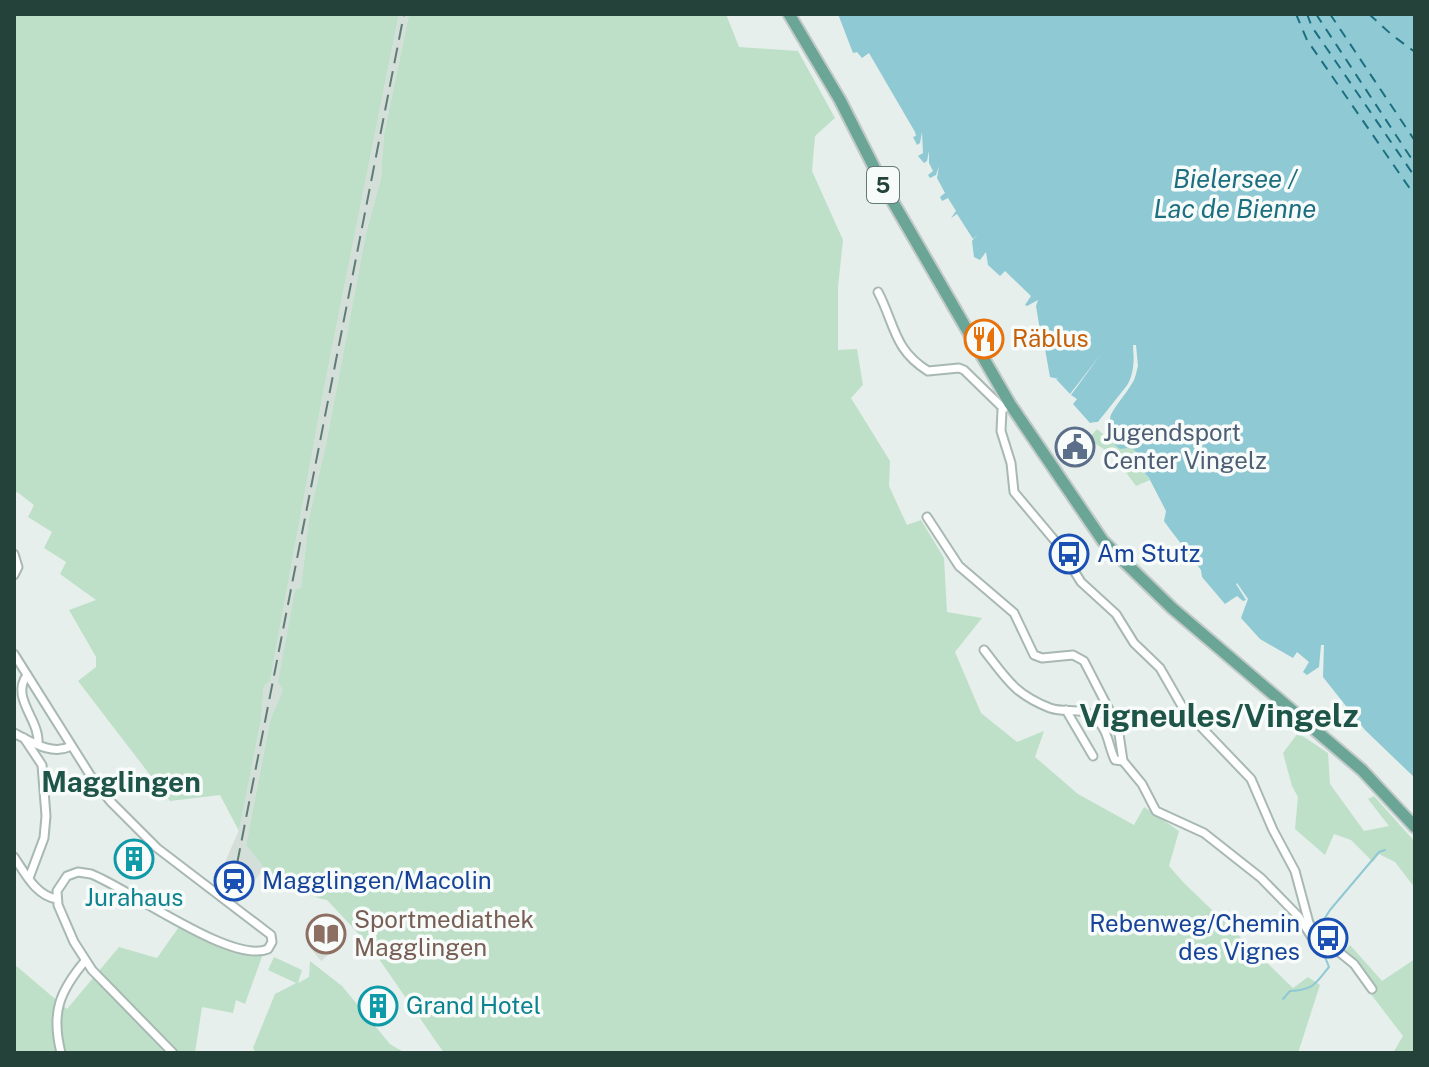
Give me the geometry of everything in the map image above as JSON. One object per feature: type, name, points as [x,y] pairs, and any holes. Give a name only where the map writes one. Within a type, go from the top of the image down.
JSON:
[{"type":"main road","name":"5","points":[[789,14],[840,100],[882,183],[1006,406],[1092,526],[1117,557],[1235,663],[1362,770],[1415,827]]},
{"type":"street","points":[[878,292],[895,337],[918,364],[931,371],[964,370],[1006,406],[1001,431],[1011,463],[1014,492],[1056,542],[1081,582],[1116,614],[1134,643],[1160,668],[1183,708],[1251,779],[1295,871],[1307,920],[1314,931],[1354,964],[1372,989]]},
{"type":"street","points":[[927,517],[959,566],[1014,613],[1034,655],[1042,658],[1073,655],[1084,661],[1118,727],[1123,761],[1142,784],[1156,811],[1208,836],[1267,884],[1299,917],[1318,947],[1325,948],[1328,943]]},
{"type":"street","points":[[14,554],[18,567],[14,575]]},
{"type":"street","points":[[984,650],[1012,687],[1048,707],[1081,710],[1095,717],[1105,730],[1115,760],[1123,761]]},
{"type":"street","points":[[14,654],[98,787],[134,828],[176,864],[271,935],[272,942],[268,949],[259,952],[206,936],[91,874],[74,873],[65,877],[58,887],[57,899],[85,961],[173,1053]]},
{"type":"street","points":[[27,675],[21,687],[22,696],[37,730],[38,744]]},
{"type":"street","points":[[1066,710],[1093,756]]},
{"type":"street","points":[[14,733],[56,751],[71,746]]},
{"type":"street","points":[[24,738],[42,765],[46,816],[44,838],[29,878]]},
{"type":"street","points":[[14,857],[44,895],[57,899]]},
{"type":"street","points":[[61,1053],[56,1020],[59,1000],[69,980],[85,961]]},
{"type":"shaded area","points":[[399,14],[409,14],[384,134],[381,178],[366,233],[309,518],[301,589],[282,697],[270,721],[246,845],[264,868],[238,903],[215,885],[239,830],[261,720],[264,686],[270,681],[326,378]]},
{"type":"shaded area","points":[[329,927],[342,943],[321,961],[308,945]]},
{"type":"green space","points":[[14,14],[399,14],[326,378],[270,681],[264,686],[261,720],[239,831],[220,795],[170,801],[78,681],[96,667],[96,657],[69,610],[96,600],[60,574],[66,562],[44,548],[52,532],[28,517],[34,505],[17,492],[14,495]]},
{"type":"green space","points":[[409,14],[726,14],[739,47],[798,51],[835,118],[815,136],[812,171],[843,240],[838,287],[838,350],[857,349],[863,385],[851,398],[890,461],[889,486],[907,525],[921,520],[944,558],[947,612],[982,618],[955,652],[981,713],[1017,742],[1044,731],[1035,757],[1078,794],[1134,825],[1144,807],[1179,831],[1169,866],[1184,883],[1293,988],[1308,977],[1320,985],[1298,1053],[444,1053],[370,946],[327,900],[284,882],[268,879],[264,868],[246,845],[270,721],[283,690],[278,682],[295,590],[301,588],[309,518],[366,233],[381,178],[384,134]]},
{"type":"green space","points":[[1097,429],[1120,449],[1132,448],[1138,454],[1134,460],[1150,480],[1136,486],[1113,455],[1088,439]]},
{"type":"green space","points":[[1298,733],[1328,753],[1330,784],[1364,831],[1389,826],[1368,799],[1374,796],[1415,842],[1415,888],[1395,862],[1379,854],[1373,862],[1351,840],[1334,834],[1325,855],[1295,829],[1298,797],[1283,753]]},
{"type":"green space","points":[[181,924],[230,944],[264,951],[245,1004],[236,1000],[233,1013],[202,1007],[195,1053],[14,1053],[14,964],[67,1009],[119,947],[157,958]]},
{"type":"green space","points":[[1350,945],[1382,981],[1415,959],[1415,1053],[1393,1053],[1403,1036],[1344,959]]},
{"type":"green space","points":[[274,957],[302,970],[298,983],[309,977],[310,961],[342,986],[390,1044],[405,1053],[256,1053],[253,1048],[275,994],[296,983],[268,970]]},
{"type":"water","name":"Bielersee / Lac de Bienne","points":[[838,14],[1415,14],[1415,778],[1365,730],[1323,677],[1324,645],[1321,645],[1319,667],[1307,675],[1303,672],[1309,662],[1297,652],[1293,658],[1260,639],[1241,618],[1248,599],[1237,583],[1246,600],[1237,596],[1225,604],[1202,577],[1201,570],[1164,521],[1166,511],[1149,478],[1133,460],[1138,454],[1132,448],[1120,449],[1111,440],[1108,422],[1135,377],[1137,365],[1133,345],[1133,370],[1126,388],[1098,422],[1090,423],[1073,404],[1077,399],[1071,395],[1101,354],[1070,394],[1056,379],[1059,379],[1050,377],[1036,306],[1038,300],[1025,305],[1031,296],[1005,271],[1000,276],[988,265],[986,252],[980,260],[974,257],[972,241],[978,234],[973,239],[957,214],[951,218],[956,211],[948,198],[942,201],[940,197],[945,193],[937,178],[939,166],[936,175],[930,178],[928,175],[933,171],[929,151],[924,163],[918,156],[923,153],[922,132],[917,145],[913,137],[916,136],[915,132],[869,53],[862,58],[857,52],[853,53]]},
{"type":"pier","points":[[1133,345],[1136,345],[1138,366],[1134,380],[1111,412],[1111,442],[1106,437],[1105,419],[1099,426],[1094,427],[1090,423],[1098,422],[1132,379],[1135,367]]},
{"type":"waterway","points":[[1318,929],[1379,852],[1385,850]]},
{"type":"waterway","points":[[1283,999],[1290,991],[1304,989],[1317,982],[1329,967],[1325,957]]},
{"type":"ferry route","points":[[1296,14],[1307,40],[1415,196]]},
{"type":"ferry route","points":[[1307,14],[1312,27],[1415,177]]},
{"type":"ferry route","points":[[1316,14],[1415,164]]},
{"type":"ferry route","points":[[1330,14],[1415,141]]},
{"type":"ferry route","points":[[1369,14],[1415,52]]},
{"type":"railway","points":[[237,864],[404,14]]},
{"type":"place","name":"Räblus","points":[[984,339]]},
{"type":"place","name":"Jugendsport Center Vingelz","points":[[1075,447]]},
{"type":"place","name":"Am Stutz","points":[[1069,554]]},
{"type":"place","name":"Jurahaus","points":[[134,859]]},
{"type":"place","name":"Magglingen/Macolin","points":[[234,881]]},
{"type":"place","name":"Sportmediathek Magglingen","points":[[326,934]]},
{"type":"place","name":"Rebenweg/Chemin des Vignes","points":[[1328,938]]},
{"type":"place","name":"Grand Hotel","points":[[378,1006]]},
{"type":"district","name":"Vigneules/Vingelz","points":[[1219,716]]},
{"type":"district","name":"Magglingen","points":[[121,782]]}]
